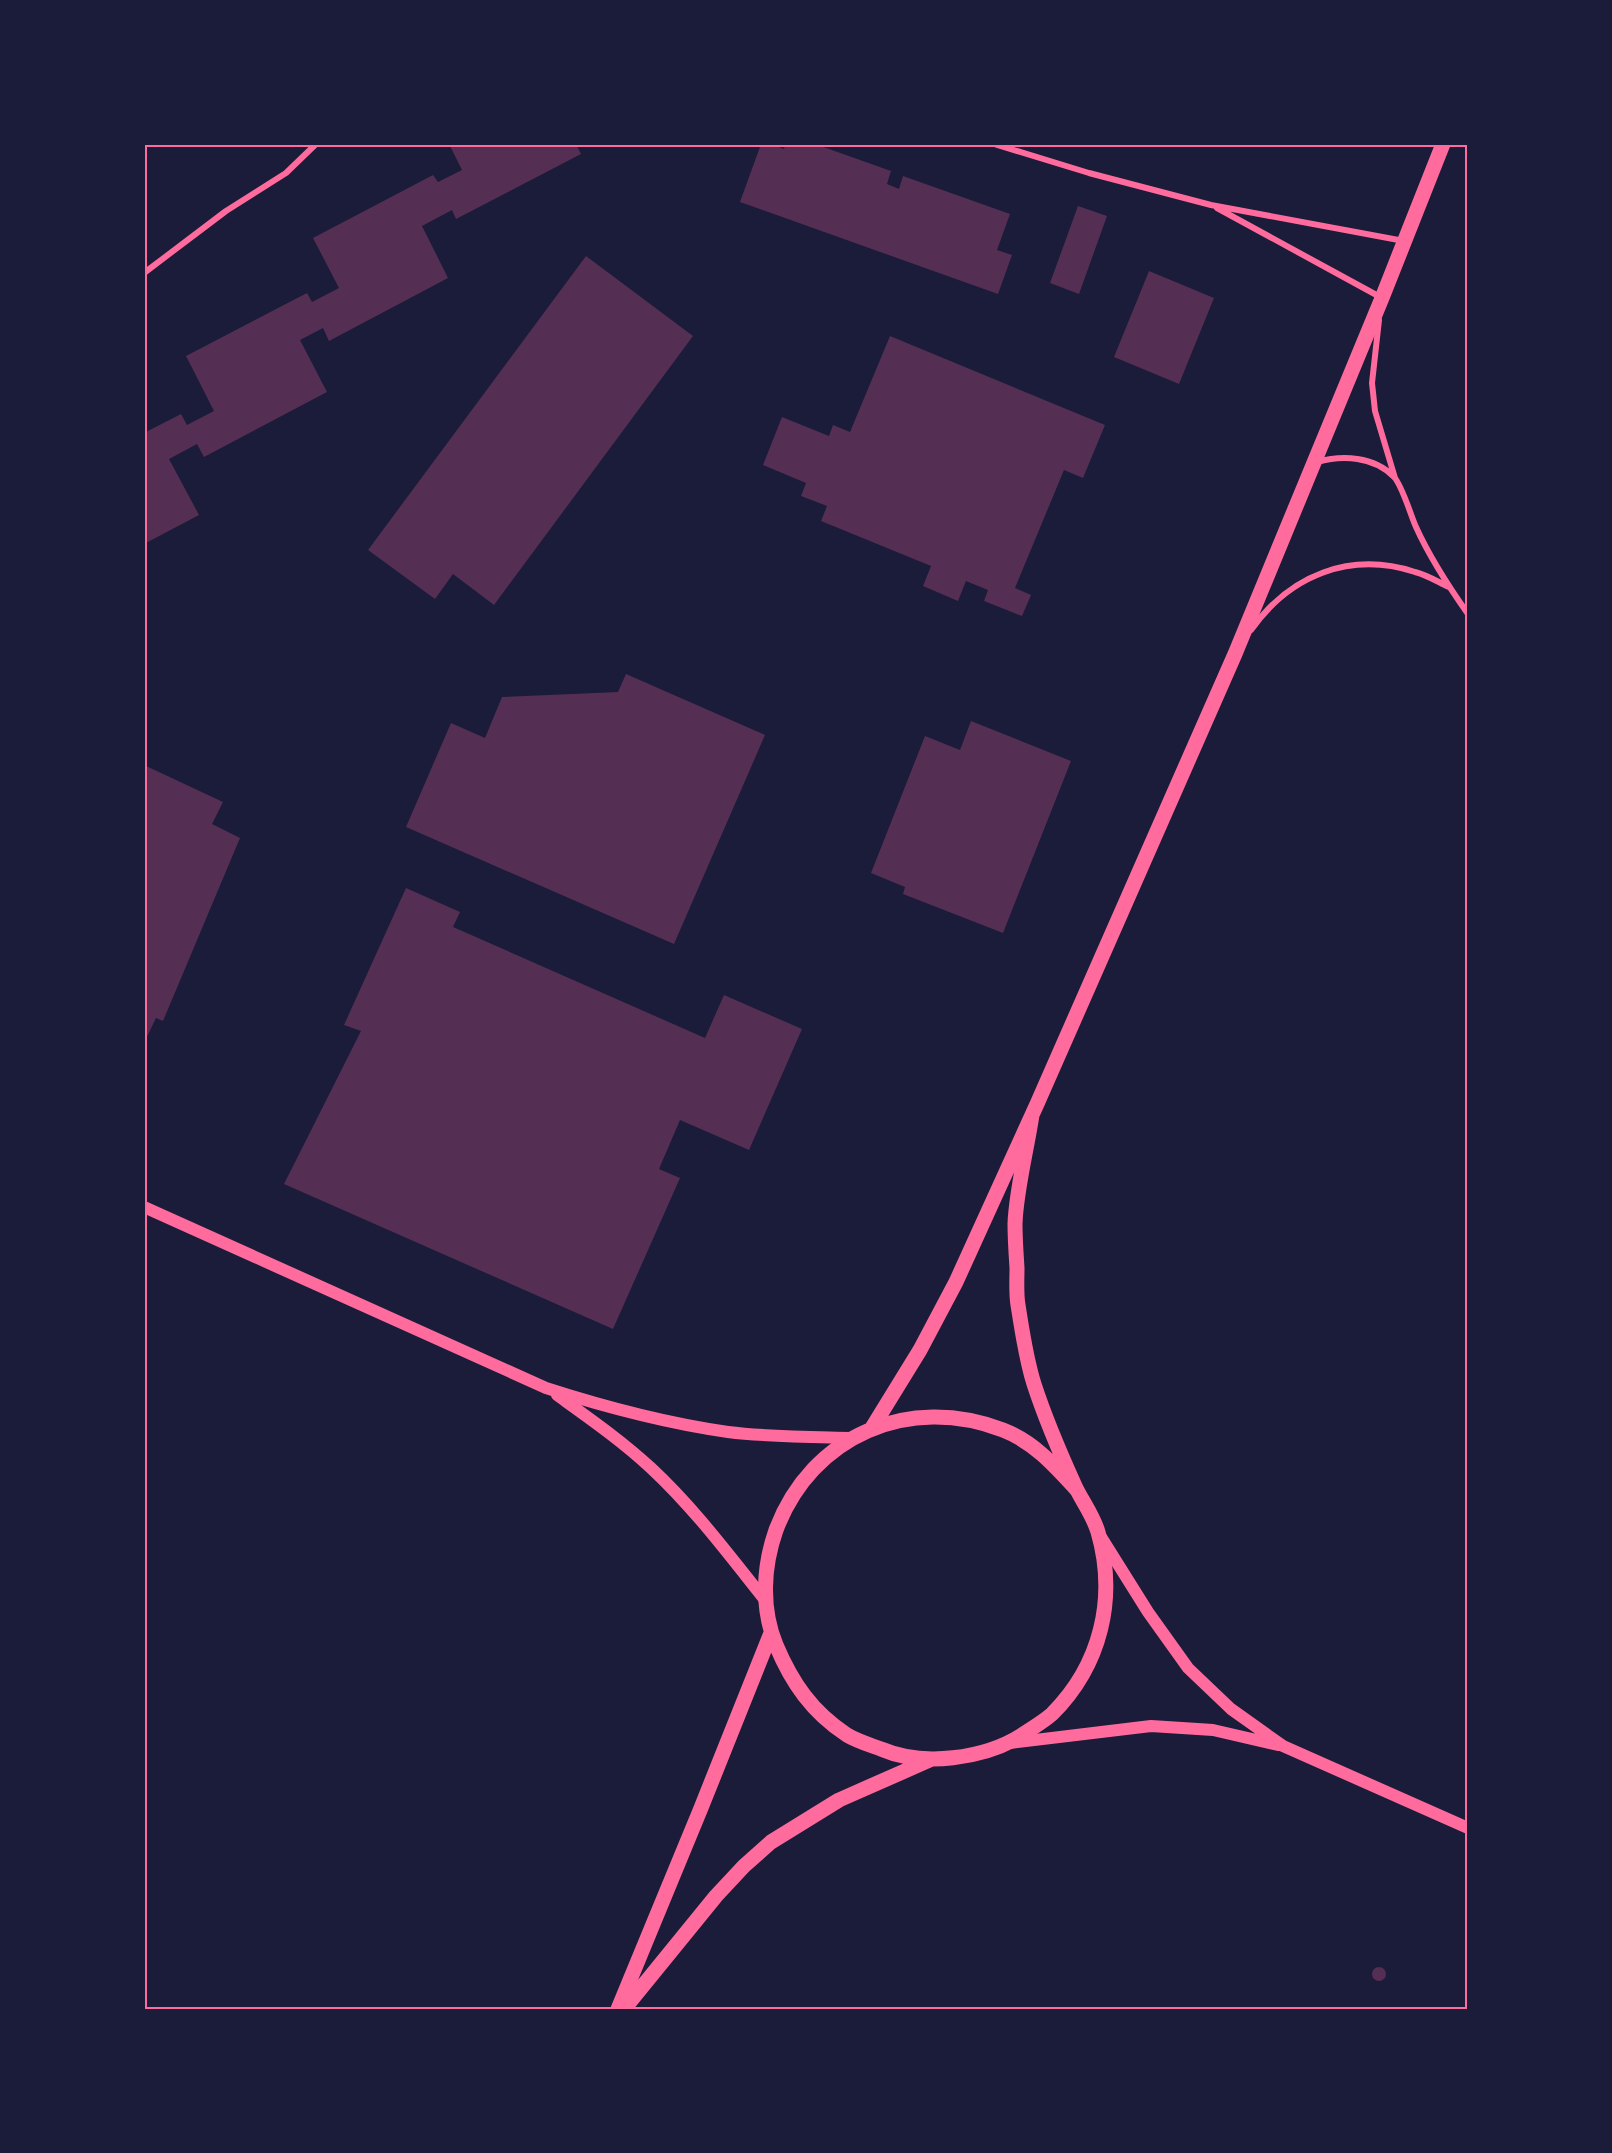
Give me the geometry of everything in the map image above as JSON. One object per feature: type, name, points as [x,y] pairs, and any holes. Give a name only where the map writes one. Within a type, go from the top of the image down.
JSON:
[{"type":"main road","points":[[872,1428],[920,1350],[956,1282],[1032,1115],[1235,654],[1315,463],[1443,144]]},
{"type":"main road","points":[[1032,1115],[1015,1221],[1017,1301],[1033,1382],[1077,1490],[1098,1531],[1148,1612],[1188,1668],[1231,1709],[1283,1746]]},
{"type":"main road","points":[[144,1207],[546,1388],[610,1409],[729,1432],[851,1438]]},
{"type":"main road","points":[[546,1388],[602,1427],[652,1469],[705,1525],[765,1600]]},
{"type":"main road","points":[[1077,1490],[1046,1456],[1036,1449],[1007,1431],[963,1418],[917,1417],[872,1428],[851,1438],[813,1468],[785,1507],[768,1552],[765,1600],[771,1633],[788,1673],[814,1708],[822,1715],[848,1735],[889,1753],[932,1760],[971,1756],[1009,1743],[1151,1726],[1213,1730],[1283,1746],[1468,1828]]},
{"type":"main road","points":[[1009,1743],[1050,1716],[1083,1676],[1102,1630],[1107,1580],[1098,1531]]},
{"type":"main road","points":[[618,2009],[771,1633]]},
{"type":"main road","points":[[624,2009],[716,1896],[771,1842],[839,1800],[932,1760]]},
{"type":"street","points":[[144,273],[226,211],[286,173],[316,144]]},
{"type":"street","points":[[994,144],[1089,173],[1210,205],[1404,241]]},
{"type":"street","points":[[1210,205],[1382,298],[1372,383],[1375,411],[1395,478],[1417,530],[1449,587],[1468,614]]},
{"type":"street","points":[[1315,463],[1332,458],[1362,459],[1381,467],[1395,478]]},
{"type":"street","points":[[1235,654],[1253,627],[1272,605],[1293,587],[1317,573],[1338,568],[1377,564],[1416,572],[1449,587]]},
{"type":"building","points":[[449,144],[576,144],[581,154],[456,219],[452,210],[422,226],[448,278],[329,341],[323,328],[300,340],[327,392],[204,457],[197,444],[169,459],[199,515],[144,544],[144,433],[181,414],[187,425],[214,411],[186,356],[307,293],[312,302],[339,288],[313,238],[433,175],[438,182],[462,170]]},
{"type":"building","points":[[761,144],[771,144],[784,149],[785,144],[815,144],[891,171],[887,184],[899,189],[903,176],[1010,214],[997,250],[1012,255],[998,294],[740,202]]},
{"type":"building","points":[[1078,206],[1107,216],[1079,294],[1050,283]]},
{"type":"building","points":[[586,256],[693,336],[494,605],[453,574],[435,599],[368,550]]},
{"type":"building","points":[[1149,271],[1214,298],[1179,384],[1114,357]]},
{"type":"building","points":[[890,336],[1105,425],[1083,478],[1064,470],[1015,588],[1031,595],[1022,616],[984,601],[988,590],[966,581],[958,601],[923,586],[931,566],[821,521],[827,506],[801,496],[806,483],[763,465],[782,417],[829,436],[833,425],[850,432]]},
{"type":"building","points":[[626,674],[765,735],[674,944],[406,827],[451,723],[485,738],[502,697],[618,692]]},
{"type":"building","points":[[971,721],[1071,761],[1003,933],[903,894],[905,887],[871,873],[925,736],[960,750]]},
{"type":"building","points":[[144,765],[223,802],[212,824],[240,838],[163,1021],[156,1018],[144,1043]]},
{"type":"building","points":[[406,888],[460,912],[453,927],[705,1038],[724,995],[802,1029],[749,1150],[680,1120],[659,1169],[680,1178],[613,1329],[284,1184],[361,1031],[344,1025]]},
{"type":"building","points":[[1376,1967],[1382,1967],[1386,1974],[1382,1981],[1376,1981],[1372,1977],[1372,1971]]}]
